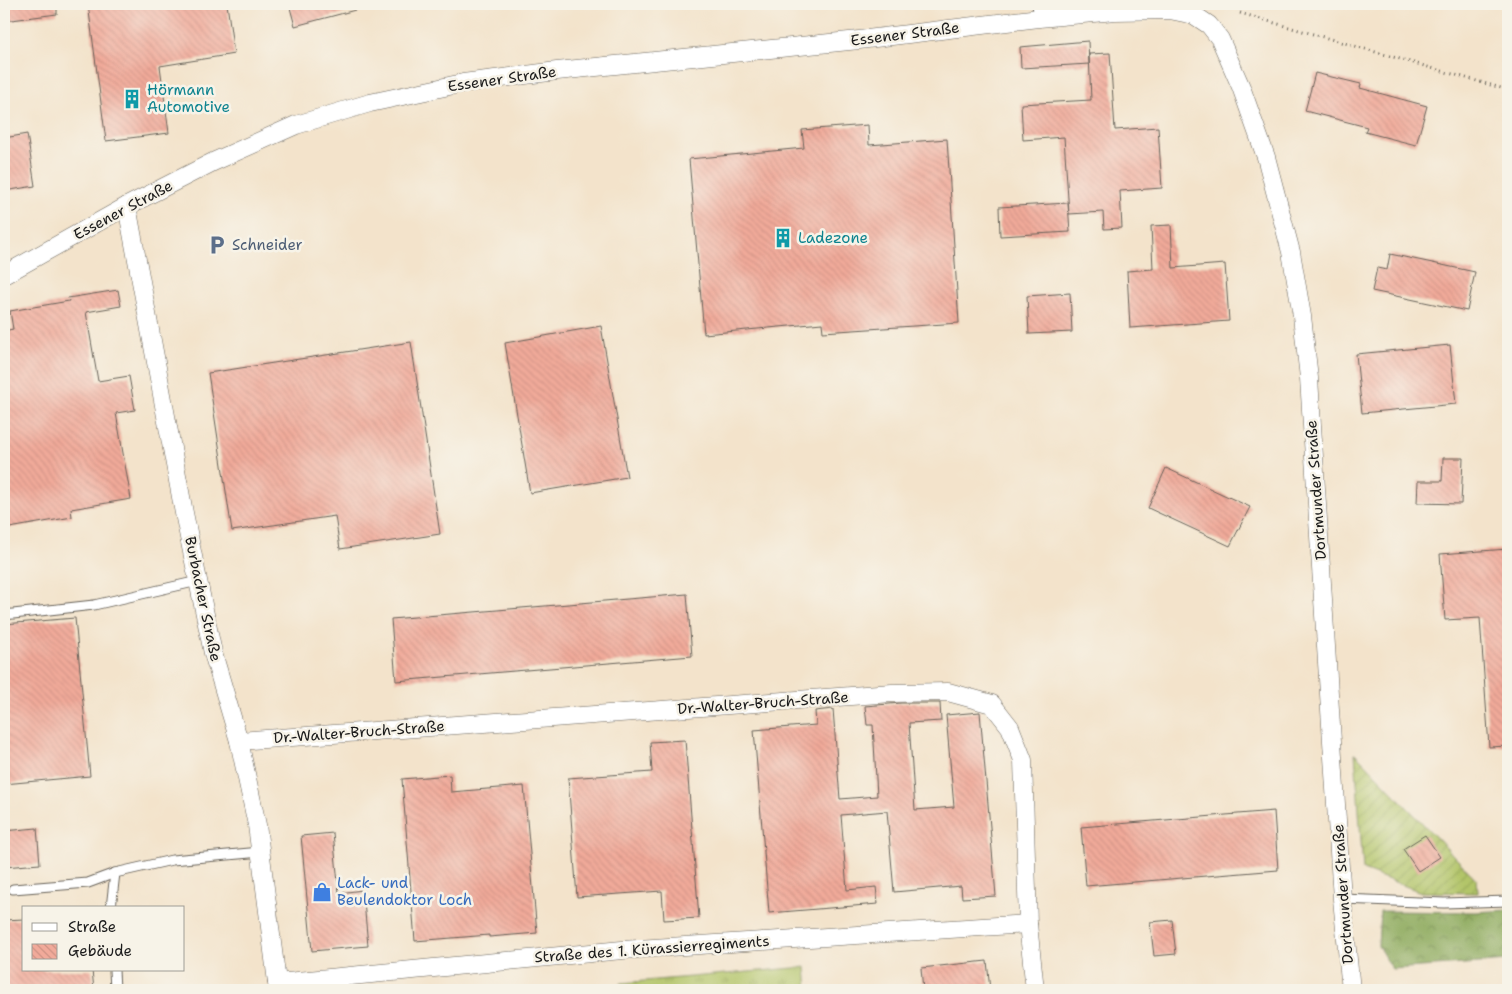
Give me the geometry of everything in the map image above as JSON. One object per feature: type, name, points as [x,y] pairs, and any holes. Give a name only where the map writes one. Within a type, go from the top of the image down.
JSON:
[{"type":"street","name":"Essener Straße","points":[[4,275],[127,206],[213,162],[296,125],[370,103],[463,83],[566,70],[859,40],[1038,11],[1170,10],[1194,15]]},
{"type":"street","name":"Dortmunder Straße","points":[[1194,15],[1209,25],[1220,39],[1241,87],[1266,157],[1291,252],[1302,316],[1309,378],[1342,899],[1350,990]]},
{"type":"street","name":"Burbacher Straße","points":[[127,206],[213,653],[239,741],[257,825],[277,987]]},
{"type":"street","name":"Dr.-Walter-Bruch-Straße","points":[[239,741],[892,693],[948,692],[992,704],[1010,726],[1023,760],[1028,924],[1035,990]]},
{"type":"street","name":"Straße des 1. Kürassierregiments","points":[[277,987],[622,950],[1028,924]]},
{"type":"lane","points":[[4,615],[94,605],[198,581]]},
{"type":"lane","points":[[13,889],[88,884],[115,873],[172,860],[261,852]]},
{"type":"lane","points":[[111,906],[115,873]]},
{"type":"lane","points":[[1342,899],[1444,903],[1508,901]]},
{"type":"lane","points":[[114,972],[115,990]]},
{"type":"path","points":[[1240,13],[1508,90]]},
{"type":"green space","points":[[1355,753],[1477,880],[1478,893],[1421,892],[1363,870]]},
{"type":"green space","points":[[1508,910],[1508,961],[1392,969],[1378,946],[1380,911],[1476,912]]},
{"type":"green space","points":[[806,967],[808,990],[621,990],[621,983]]},
{"type":"building","points":[[4,4],[57,4],[57,14],[4,21]]},
{"type":"building","name":"Hörmann Automotive","points":[[88,4],[227,4],[234,54],[160,66],[169,133],[106,141]]},
{"type":"building","points":[[289,4],[359,4],[359,9],[295,26]]},
{"type":"building","points":[[1088,41],[1089,64],[1021,68],[1020,47]]},
{"type":"building","points":[[1110,53],[1115,130],[1158,127],[1162,188],[1120,191],[1122,228],[1104,229],[1103,212],[1069,214],[1064,137],[1023,140],[1021,104],[1091,100],[1089,54]]},
{"type":"building","points":[[1315,73],[1361,84],[1360,88],[1427,106],[1416,145],[1365,132],[1367,127],[1305,111]]},
{"type":"building","points":[[868,125],[869,145],[947,139],[959,323],[823,332],[822,323],[704,334],[689,159],[804,148],[802,130]]},
{"type":"building","points":[[27,134],[35,186],[4,191],[4,138]]},
{"type":"building","points":[[1068,203],[1070,232],[1000,236],[999,207]]},
{"type":"building","points":[[1171,225],[1173,268],[1225,264],[1229,321],[1130,328],[1127,271],[1153,269],[1151,226]]},
{"type":"building","points":[[1390,254],[1475,272],[1467,311],[1372,291],[1377,268],[1387,270]]},
{"type":"building","points":[[118,290],[121,306],[86,312],[98,381],[129,376],[135,410],[116,413],[131,499],[71,509],[72,517],[4,529],[4,331],[13,329],[10,311],[69,301],[68,298]]},
{"type":"building","points":[[1070,293],[1072,332],[1029,334],[1027,296]]},
{"type":"building","points":[[601,326],[627,477],[530,493],[505,343]]},
{"type":"building","points":[[411,342],[440,534],[340,549],[335,516],[232,531],[208,373]]},
{"type":"building","points":[[1450,345],[1456,404],[1362,413],[1356,354]]},
{"type":"building","points":[[1443,458],[1463,458],[1461,504],[1417,503],[1418,481],[1442,481]]},
{"type":"building","points":[[1166,468],[1250,507],[1230,546],[1148,508]]},
{"type":"building","points":[[1508,549],[1508,746],[1489,747],[1480,618],[1445,620],[1440,554]]},
{"type":"building","points":[[687,594],[692,656],[396,681],[391,619]]},
{"type":"building","points":[[75,618],[90,776],[4,784],[4,624]]},
{"type":"building","points":[[901,703],[940,703],[941,721],[909,723],[915,810],[954,807],[946,715],[980,712],[996,896],[962,898],[961,886],[894,892],[887,811],[841,815],[847,890],[876,887],[878,904],[769,913],[754,730],[816,725],[815,711],[833,709],[840,799],[877,796],[873,725],[867,725],[865,706]]},
{"type":"building","points":[[685,740],[699,918],[664,920],[662,891],[577,897],[568,778],[652,772],[650,742]]},
{"type":"building","points":[[450,775],[451,792],[524,786],[537,933],[415,941],[402,779]]},
{"type":"building","points":[[1274,811],[1278,870],[1086,886],[1081,827]]},
{"type":"building","points":[[37,828],[40,864],[4,867],[4,831]]},
{"type":"building","name":"Lack- und Beulendoktor Loch","points":[[333,833],[339,893],[363,890],[368,946],[312,951],[301,836]]},
{"type":"building","points":[[1425,835],[1440,857],[1418,871],[1403,849]]},
{"type":"building","points":[[22,919],[22,972],[92,972],[94,990],[4,990],[4,920]]},
{"type":"building","points":[[1172,920],[1176,954],[1154,956],[1150,922]]},
{"type":"building","points":[[987,961],[990,990],[923,990],[921,968]]},
{"type":"place","name":"Hörmann Automotive","points":[[132,99]]},
{"type":"place","name":"Ladezone","points":[[783,238]]},
{"type":"place","name":"Schneider","points":[[217,245]]},
{"type":"place","name":"Lack- und Beulendoktor Loch","points":[[322,892]]}]
